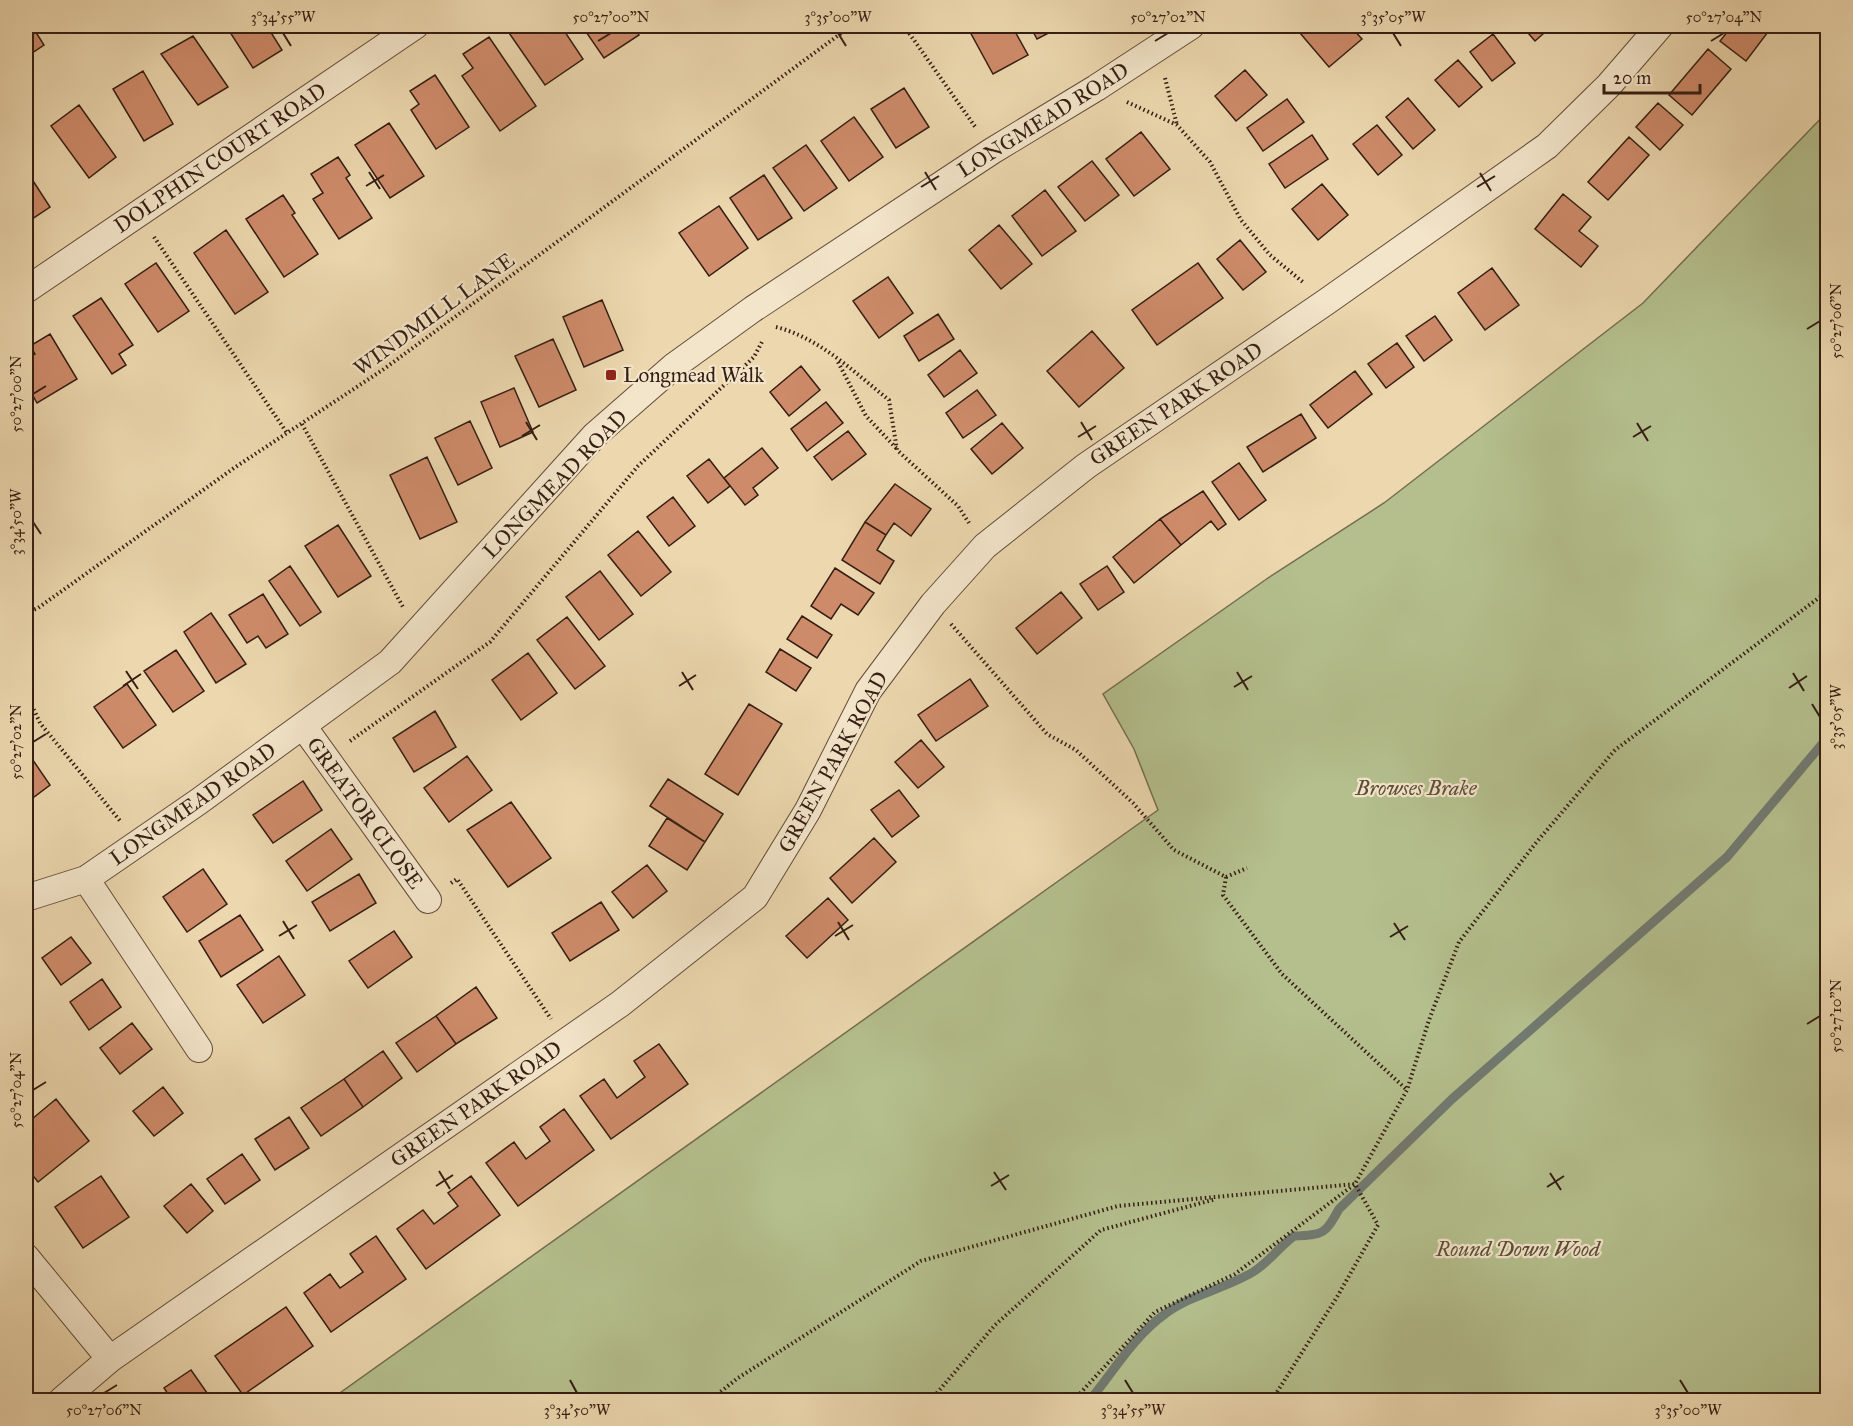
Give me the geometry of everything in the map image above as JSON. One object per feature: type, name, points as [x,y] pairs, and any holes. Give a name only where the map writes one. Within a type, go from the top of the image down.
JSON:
[{"type":"street","name":"DOLPHIN COURT ROAD","points":[[26,290],[415,26]]},
{"type":"street","name":"LONGMEAD ROAD","points":[[26,898],[86,879],[390,662],[595,435],[674,366],[761,317],[992,151],[1096,88],[1191,26]]},
{"type":"street","name":"GREEN PARK ROAD","points":[[62,1401],[110,1359],[620,1004],[755,897],[808,810],[868,691],[933,604],[985,546],[1086,466],[1326,302],[1547,146],[1609,86],[1660,26]]},
{"type":"street","name":"GREATOR CLOSE","points":[[303,726],[428,900]]},
{"type":"street","points":[[86,879],[199,1049]]},
{"type":"street","points":[[26,1257],[110,1359]]},
{"type":"path","name":"WINDMILL LANE","points":[[26,613],[38,608],[287,432],[384,369],[851,26]]},
{"type":"path","points":[[904,26],[992,151]]},
{"type":"path","points":[[1157,49],[1177,125]]},
{"type":"path","points":[[1096,88],[1177,125],[1210,162],[1241,220],[1270,255],[1326,302]]},
{"type":"path","points":[[138,214],[287,432]]},
{"type":"path","points":[[326,758],[490,642],[638,466],[754,357],[761,317],[798,333],[837,358],[889,400],[897,450]]},
{"type":"path","points":[[837,358],[866,416],[897,450],[957,506],[985,546]]},
{"type":"path","points":[[302,424],[405,609],[422,627]]},
{"type":"path","points":[[1074,1401],[1155,1312],[1235,1274],[1355,1184],[1407,1090],[1429,1020],[1460,942],[1535,844],[1615,750],[1827,591]]},
{"type":"path","points":[[972,647],[1047,734],[1076,750],[1133,803],[1174,850],[1226,877]]},
{"type":"path","points":[[26,693],[40,723],[139,843]]},
{"type":"path","points":[[1226,877],[1247,867]]},
{"type":"path","points":[[1226,877],[1223,895],[1282,974],[1407,1090]]},
{"type":"path","points":[[428,900],[457,879],[566,1042]]},
{"type":"path","points":[[710,1401],[738,1378],[921,1261],[1118,1206],[1355,1184]]},
{"type":"path","points":[[1272,1401],[1378,1226],[1355,1184]]},
{"type":"path","points":[[931,1401],[995,1325],[1101,1230],[1226,1196]]},
{"type":"green space","name":"Browses Brake","points":[[1827,112],[1827,1400],[330,1400],[1158,810],[1134,749],[1103,694],[1268,578],[1384,503],[1643,303]]},
{"type":"building","points":[[26,26],[32,26],[44,45],[26,57]]},
{"type":"building","points":[[226,26],[267,26],[282,50],[253,68]]},
{"type":"building","points":[[561,26],[583,59],[545,85],[505,27]]},
{"type":"building","points":[[582,26],[633,26],[639,35],[604,58]]},
{"type":"building","points":[[976,26],[1012,26],[1028,55],[993,74],[969,30]]},
{"type":"building","points":[[1030,26],[1062,26],[1037,39]]},
{"type":"building","points":[[1308,26],[1350,26],[1362,39],[1329,67],[1300,33]]},
{"type":"building","points":[[1522,26],[1552,26],[1535,41]]},
{"type":"building","points":[[1732,26],[1759,26],[1768,32],[1746,61],[1720,41]]},
{"type":"building","points":[[1493,34],[1515,63],[1492,81],[1470,52]]},
{"type":"building","points":[[193,36],[228,87],[198,105],[161,54]]},
{"type":"building","points":[[489,37],[536,106],[500,131],[462,76],[473,68],[463,54]]},
{"type":"building","points":[[1708,49],[1731,69],[1692,115],[1669,95]]},
{"type":"building","points":[[1458,60],[1482,87],[1459,107],[1435,80]]},
{"type":"building","points":[[1245,70],[1267,95],[1236,121],[1215,96]]},
{"type":"building","points":[[143,71],[173,124],[144,141],[113,89]]},
{"type":"building","points":[[435,75],[469,127],[436,149],[411,110],[419,104],[410,91]]},
{"type":"building","points":[[904,88],[929,127],[896,148],[871,109]]},
{"type":"building","points":[[1408,98],[1435,130],[1413,149],[1386,117]]},
{"type":"building","points":[[1287,99],[1304,122],[1263,151],[1247,128]]},
{"type":"building","points":[[1658,103],[1683,125],[1660,150],[1636,127]]},
{"type":"building","points":[[79,105],[116,157],[89,178],[51,126]]},
{"type":"building","points":[[854,117],[883,157],[849,181],[821,141]]},
{"type":"building","points":[[389,123],[424,176],[390,198],[355,145]]},
{"type":"building","points":[[1377,125],[1402,155],[1378,175],[1353,144]]},
{"type":"building","points":[[1141,132],[1170,169],[1134,196],[1106,159]]},
{"type":"building","points":[[1312,135],[1328,159],[1285,188],[1269,164]]},
{"type":"building","points":[[1629,137],[1649,155],[1608,200],[1588,182]]},
{"type":"building","points":[[806,145],[837,188],[804,211],[773,168]]},
{"type":"building","points":[[338,157],[350,175],[346,178],[372,218],[339,239],[313,199],[323,193],[311,174]]},
{"type":"building","points":[[1092,161],[1119,195],[1085,221],[1058,187]]},
{"type":"building","points":[[26,170],[50,207],[26,223]]},
{"type":"building","points":[[764,175],[792,218],[758,240],[730,198]]},
{"type":"building","points":[[1322,184],[1348,215],[1318,240],[1292,209]]},
{"type":"building","points":[[1045,190],[1076,231],[1042,256],[1012,216]]},
{"type":"building","points":[[1563,194],[1591,217],[1579,231],[1598,246],[1581,267],[1535,229]]},
{"type":"building","points":[[283,195],[295,213],[292,215],[318,254],[284,277],[246,219]]},
{"type":"building","points":[[719,206],[748,248],[709,276],[679,233]]},
{"type":"building","points":[[999,225],[1032,264],[1001,289],[969,250]]},
{"type":"building","points":[[226,230],[268,292],[235,314],[194,253]]},
{"type":"building","points":[[1240,240],[1266,272],[1243,290],[1217,259]]},
{"type":"building","points":[[156,263],[189,311],[158,332],[125,284]]},
{"type":"building","points":[[1198,263],[1223,298],[1157,345],[1132,310]]},
{"type":"building","points":[[1492,268],[1519,305],[1485,330],[1458,293]]},
{"type":"building","points":[[888,277],[913,313],[879,338],[853,301]]},
{"type":"building","points":[[101,298],[133,345],[119,354],[126,365],[112,374],[73,316]]},
{"type":"building","points":[[602,300],[623,350],[584,367],[563,317]]},
{"type":"building","points":[[938,314],[954,339],[919,361],[904,336]]},
{"type":"building","points":[[1435,316],[1452,340],[1424,361],[1406,336]]},
{"type":"building","points":[[1092,331],[1124,368],[1079,407],[1047,371]]},
{"type":"building","points":[[50,334],[77,379],[37,403],[26,383],[26,360],[35,354],[30,346]]},
{"type":"building","points":[[553,339],[576,390],[539,407],[515,356]]},
{"type":"building","points":[[1397,343],[1414,367],[1386,388],[1368,364]]},
{"type":"building","points":[[960,350],[977,373],[944,397],[928,375]]},
{"type":"building","points":[[801,366],[820,390],[789,416],[770,392]]},
{"type":"building","points":[[1355,371],[1372,394],[1328,428],[1310,405]]},
{"type":"building","points":[[514,388],[533,432],[500,447],[481,402]]},
{"type":"building","points":[[977,390],[996,415],[963,438],[946,413]]},
{"type":"building","points":[[826,402],[843,423],[807,451],[791,429]]},
{"type":"building","points":[[1301,414],[1316,438],[1263,472],[1247,447]]},
{"type":"building","points":[[470,421],[492,468],[458,485],[435,438]]},
{"type":"building","points":[[1002,423],[1023,448],[992,474],[971,449]]},
{"type":"building","points":[[848,431],[866,454],[832,480],[814,457]]},
{"type":"building","points":[[762,448],[778,468],[753,488],[758,495],[745,505],[724,478]]},
{"type":"building","points":[[427,457],[457,522],[420,539],[390,475]]},
{"type":"building","points":[[709,459],[730,486],[708,503],[687,476]]},
{"type":"building","points":[[1239,463],[1266,500],[1239,520],[1212,482]]},
{"type":"building","points":[[895,484],[931,509],[911,536],[894,523],[886,535],[865,522]]},
{"type":"building","points":[[1203,491],[1226,524],[1218,530],[1211,521],[1181,545],[1160,519]]},
{"type":"building","points":[[673,497],[695,526],[669,546],[647,517]]},
{"type":"building","points":[[1160,519],[1181,545],[1134,583],[1113,557]]},
{"type":"building","points":[[865,522],[886,535],[877,550],[894,561],[880,584],[842,560]]},
{"type":"building","points":[[338,525],[371,576],[338,597],[305,546]]},
{"type":"building","points":[[638,531],[671,572],[641,596],[608,555]]},
{"type":"building","points":[[290,566],[321,612],[300,626],[269,581]]},
{"type":"building","points":[[1107,566],[1124,592],[1098,610],[1080,584]]},
{"type":"building","points":[[835,568],[874,593],[858,615],[841,604],[831,619],[811,606]]},
{"type":"building","points":[[600,571],[633,614],[599,640],[566,597]]},
{"type":"building","points":[[1061,592],[1082,618],[1037,654],[1016,628]]},
{"type":"building","points":[[263,594],[288,634],[266,648],[258,636],[247,643],[229,615]]},
{"type":"building","points":[[211,613],[246,664],[216,683],[184,632]]},
{"type":"building","points":[[802,616],[832,635],[817,658],[787,639]]},
{"type":"building","points":[[567,617],[605,666],[575,689],[537,640]]},
{"type":"building","points":[[780,649],[811,668],[796,691],[766,672]]},
{"type":"building","points":[[176,650],[204,691],[173,712],[144,671]]},
{"type":"building","points":[[528,653],[557,693],[521,720],[492,680]]},
{"type":"building","points":[[970,679],[988,706],[936,741],[918,715]]},
{"type":"building","points":[[127,684],[156,725],[123,748],[94,707]]},
{"type":"building","points":[[749,704],[782,724],[738,795],[705,774]]},
{"type":"building","points":[[435,711],[456,747],[414,772],[393,738]]},
{"type":"building","points":[[921,740],[944,767],[918,788],[895,762]]},
{"type":"building","points":[[26,750],[50,785],[26,803]]},
{"type":"building","points":[[467,756],[492,790],[449,822],[424,788]]},
{"type":"building","points":[[668,779],[723,814],[705,842],[650,806]]},
{"type":"building","points":[[303,781],[322,810],[273,843],[253,815]]},
{"type":"building","points":[[899,790],[919,816],[892,837],[871,810]]},
{"type":"building","points":[[511,802],[551,858],[508,887],[467,830]]},
{"type":"building","points":[[667,818],[705,842],[687,870],[649,846]]},
{"type":"building","points":[[331,829],[352,859],[307,891],[286,861]]},
{"type":"building","points":[[874,838],[896,862],[852,903],[830,878]]},
{"type":"building","points":[[647,865],[667,891],[633,918],[612,892]]},
{"type":"building","points":[[203,869],[227,904],[187,932],[163,897]]},
{"type":"building","points":[[359,874],[376,903],[330,931],[312,902]]},
{"type":"building","points":[[828,898],[848,920],[807,958],[786,936]]},
{"type":"building","points":[[601,902],[619,930],[570,961],[552,933]]},
{"type":"building","points":[[240,915],[263,950],[221,977],[199,941]]},
{"type":"building","points":[[394,931],[412,957],[368,988],[349,961]]},
{"type":"building","points":[[71,937],[91,963],[61,985],[42,958]]},
{"type":"building","points":[[279,956],[305,995],[263,1023],[237,985]]},
{"type":"building","points":[[102,979],[121,1007],[89,1030],[70,1002]]},
{"type":"building","points":[[476,987],[497,1018],[456,1044],[436,1016]]},
{"type":"building","points":[[436,1016],[456,1044],[417,1072],[396,1043]]},
{"type":"building","points":[[132,1023],[152,1049],[120,1074],[100,1048]]},
{"type":"building","points":[[659,1044],[688,1084],[611,1139],[580,1096],[604,1079],[617,1098],[645,1077],[634,1061]]},
{"type":"building","points":[[383,1051],[402,1078],[363,1107],[344,1079]]},
{"type":"building","points":[[344,1079],[363,1107],[321,1136],[301,1108]]},
{"type":"building","points":[[163,1087],[183,1113],[154,1136],[133,1111]]},
{"type":"building","points":[[56,1099],[89,1141],[38,1182],[26,1167],[26,1124]]},
{"type":"building","points":[[564,1109],[594,1150],[518,1206],[486,1163],[514,1142],[526,1159],[550,1141],[540,1127]]},
{"type":"building","points":[[289,1117],[309,1148],[275,1170],[255,1139]]},
{"type":"building","points":[[242,1154],[260,1180],[225,1204],[207,1179]]},
{"type":"building","points":[[101,1176],[129,1217],[83,1248],[55,1207]]},
{"type":"building","points":[[471,1176],[500,1215],[426,1269],[397,1229],[423,1210],[434,1224],[458,1206],[448,1193]]},
{"type":"building","points":[[191,1184],[213,1211],[187,1233],[164,1206]]},
{"type":"building","points":[[376,1236],[406,1279],[331,1332],[304,1293],[330,1274],[340,1288],[363,1272],[350,1254]]},
{"type":"building","points":[[286,1307],[313,1346],[243,1395],[215,1356]]},
{"type":"building","points":[[191,1370],[212,1400],[172,1400],[164,1388]]},
{"type":"waterway","points":[[1090,1400],[1134,1343],[1165,1314],[1186,1301],[1253,1272],[1294,1236],[1318,1234],[1327,1228],[1339,1209],[1452,1099],[1727,857],[1828,737]]},
{"type":"place","name":"Longmead Walk","points":[[611,375]]},
{"type":"park label","name":"Round Down Wood","points":[[1518,1249]]}]
